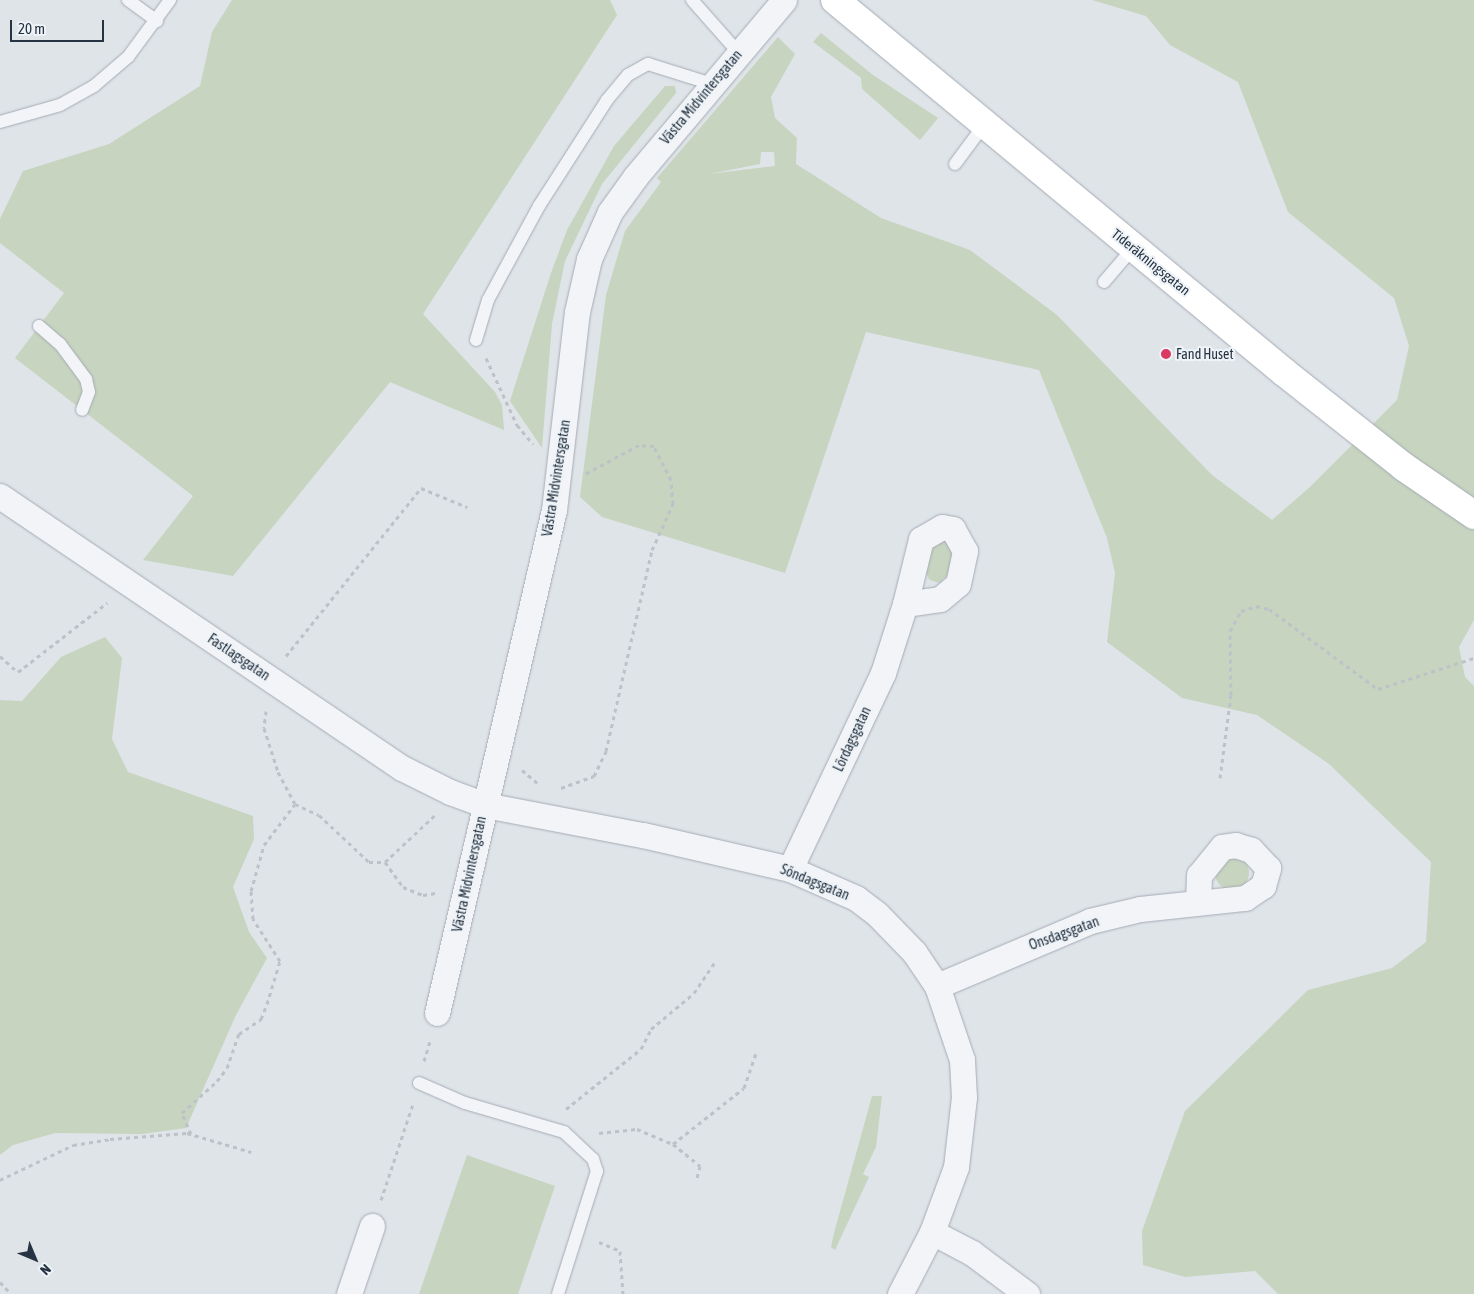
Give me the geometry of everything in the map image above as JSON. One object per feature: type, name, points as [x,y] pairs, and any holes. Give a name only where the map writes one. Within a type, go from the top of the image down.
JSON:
[{"type":"street","name":"Västra Midvintersgatan","points":[[437,1013],[467,887],[558,474],[577,312],[589,259],[610,212],[738,52],[784,0]]},
{"type":"street","name":"Tideräkningsgatan","points":[[835,0],[1133,248],[1404,467],[1474,514]]},
{"type":"street","name":"Fastlagsgatan","points":[[0,496],[130,583],[283,673],[402,768],[450,792],[485,805]]},
{"type":"street","name":"Lördagsgatan","points":[[790,870],[883,673],[905,604]]},
{"type":"street","name":"Söndagsgatan","points":[[485,805],[643,835],[790,870],[856,898],[877,914],[914,952],[937,986],[962,1060],[964,1097],[956,1167],[932,1232],[900,1294]]},
{"type":"street","name":"Onsdagsgatan","points":[[937,986],[1090,921],[1198,901]]},
{"type":"street","points":[[349,1294],[372,1226]]},
{"type":"street","points":[[932,1232],[972,1253],[1027,1294]]},
{"type":"lane","points":[[128,0],[157,21]]},
{"type":"lane","points":[[0,122],[60,105],[94,86],[128,57],[157,21],[170,0]]},
{"type":"lane","points":[[692,0],[738,52]]},
{"type":"lane","points":[[476,340],[488,300],[539,206],[607,100],[628,75],[648,64],[712,84]]},
{"type":"lane","points":[[955,164],[984,125]]},
{"type":"lane","points":[[1104,282],[1133,248]]},
{"type":"lane","points":[[39,326],[60,344],[86,379],[89,392],[82,410]]},
{"type":"lane","points":[[419,1083],[544,1128],[573,1136],[593,1159],[597,1171],[558,1294]]},
{"type":"path","points":[[476,340],[517,425],[558,474],[591,474],[639,445],[654,446],[671,480],[673,504],[652,550],[606,751],[594,776],[556,788]]},
{"type":"path","points":[[450,792],[429,825],[385,862],[370,862],[319,816],[295,804],[278,772],[264,728],[283,673],[284,659],[421,488],[467,507]]},
{"type":"path","points":[[0,656],[18,672],[130,583]]},
{"type":"path","points":[[1220,778],[1231,695],[1230,631],[1241,611],[1256,606],[1269,609],[1378,689],[1474,658]]},
{"type":"path","points":[[496,757],[548,786]]},
{"type":"path","points":[[191,1134],[182,1113],[222,1075],[239,1034],[261,1018],[267,1004],[280,961],[253,919],[251,891],[264,846],[295,804]]},
{"type":"path","points":[[385,862],[403,887],[423,895],[467,887]]},
{"type":"path","points":[[544,1128],[641,1049],[651,1029],[694,993],[715,962]]},
{"type":"path","points":[[372,1226],[419,1083],[437,1013]]},
{"type":"path","points":[[673,1144],[744,1088],[756,1053]]},
{"type":"path","points":[[573,1136],[637,1128],[673,1144],[700,1166],[696,1178]]},
{"type":"path","points":[[0,1180],[73,1145],[191,1134],[251,1152]]},
{"type":"path","points":[[577,1234],[620,1251],[623,1294]]},
{"type":"path","points":[[0,1282],[11,1294]]},
{"type":"green space","points":[[232,0],[610,0],[617,15],[423,314],[495,392],[502,405],[504,430],[390,382],[233,576],[143,560],[193,496],[15,358],[64,293],[0,243],[0,219],[23,171],[109,144],[200,86],[212,32]]},
{"type":"green space","points":[[1092,0],[1474,0],[1474,620],[1459,647],[1465,677],[1474,686],[1474,1294],[1278,1294],[1255,1271],[1185,1277],[1143,1265],[1142,1231],[1185,1111],[1308,990],[1392,968],[1426,942],[1431,862],[1329,764],[1257,715],[1182,698],[1107,642],[1115,573],[1107,538],[1039,370],[866,332],[785,573],[602,517],[580,497],[606,295],[625,231],[661,182],[657,178],[778,37],[795,54],[771,97],[775,118],[797,138],[796,164],[881,218],[970,250],[1057,315],[1212,475],[1272,520],[1310,487],[1397,400],[1409,346],[1394,298],[1288,212],[1238,82],[1170,45],[1146,16]],"holes":[[[761,152],[774,152],[775,166],[709,174],[760,164]]]},
{"type":"green space","points":[[821,33],[873,75],[938,118],[920,140],[862,89],[861,78],[813,42]]},
{"type":"green space","points":[[665,86],[675,86],[676,93],[602,184],[565,261],[552,324],[542,448],[510,401],[551,273],[567,230],[614,146]]},
{"type":"green space","points":[[939,536],[953,544],[951,572],[939,583],[930,580],[924,571],[927,546]]},
{"type":"green space","points":[[105,637],[122,658],[112,739],[128,772],[253,816],[254,839],[233,887],[249,932],[267,958],[236,1015],[186,1128],[142,1134],[55,1133],[13,1145],[0,1155],[0,700],[22,701],[61,657]]},
{"type":"green space","points":[[1232,856],[1239,857],[1244,861],[1248,866],[1248,880],[1244,885],[1239,889],[1232,890],[1225,889],[1220,885],[1216,880],[1215,873],[1216,866],[1220,861],[1225,857]]},
{"type":"green space","points":[[872,1096],[882,1096],[876,1147],[863,1174],[869,1177],[835,1250],[831,1247],[834,1233]]},
{"type":"green space","points":[[467,1155],[555,1186],[518,1294],[419,1294]]},
{"type":"place","name":"Fand Huset","points":[[1166,354]]}]
